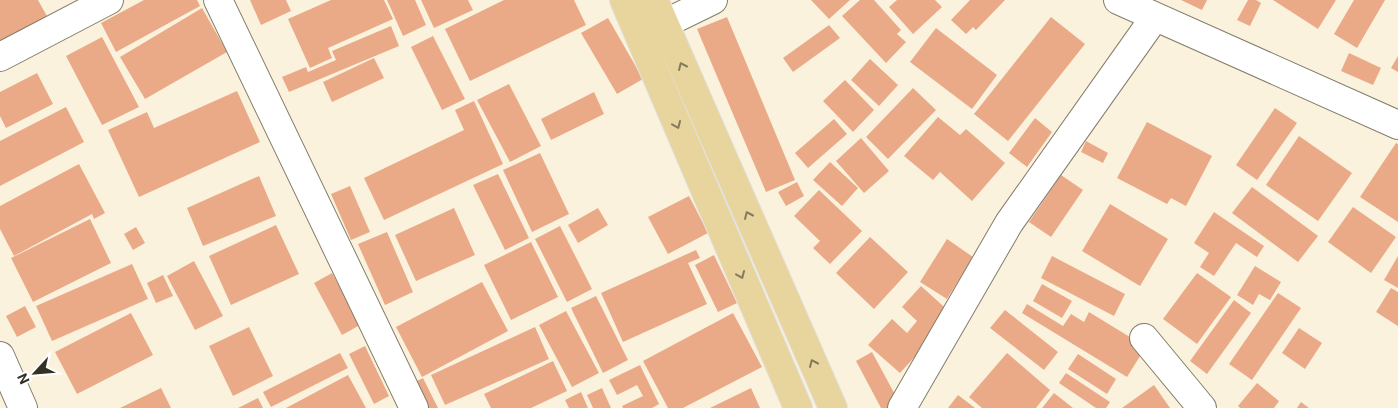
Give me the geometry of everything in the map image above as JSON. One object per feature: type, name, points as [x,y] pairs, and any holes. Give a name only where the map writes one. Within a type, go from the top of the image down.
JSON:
[{"type":"main road","points":[[624,0],[798,408]]},
{"type":"main road","points":[[659,12],[833,408]]},
{"type":"street","points":[[0,57],[109,0]]},
{"type":"street","points":[[218,0],[414,408]]},
{"type":"street","points":[[659,12],[713,0]]},
{"type":"street","points":[[1118,0],[1398,125]]},
{"type":"street","points":[[902,408],[1009,223],[1155,17]]},
{"type":"street","points":[[1144,338],[1202,408]]},
{"type":"street","points":[[0,356],[23,408]]},
{"type":"building","points":[[0,0],[38,0],[48,18],[0,45]]},
{"type":"building","points":[[144,0],[197,0],[200,6],[116,52],[101,23]]},
{"type":"building","points":[[250,0],[286,0],[291,11],[261,25]]},
{"type":"building","points":[[331,0],[384,0],[393,19],[328,48],[332,58],[310,68],[288,19]]},
{"type":"building","points":[[387,0],[415,0],[426,25],[403,36]]},
{"type":"building","points":[[421,0],[468,0],[473,10],[434,28]]},
{"type":"building","points":[[504,0],[574,0],[586,25],[470,81],[445,29]]},
{"type":"building","points":[[811,0],[850,0],[829,19]]},
{"type":"building","points":[[860,0],[874,0],[901,30],[897,34],[906,42],[886,63],[842,16]]},
{"type":"building","points":[[897,0],[935,0],[942,7],[913,34],[889,7]]},
{"type":"building","points":[[970,0],[1005,0],[976,30],[973,27],[966,34],[951,20]]},
{"type":"building","points":[[1181,0],[1207,0],[1202,10]]},
{"type":"building","points":[[1248,0],[1256,0],[1261,3],[1250,26],[1237,20]]},
{"type":"building","points":[[1273,0],[1336,0],[1318,29]]},
{"type":"building","points":[[1354,0],[1385,0],[1357,48],[1334,34]]},
{"type":"building","points":[[202,8],[227,52],[145,99],[120,57]]},
{"type":"building","points":[[727,17],[795,180],[766,192],[697,29]]},
{"type":"building","points":[[1051,17],[1085,44],[1008,141],[974,114]]},
{"type":"building","points":[[608,18],[643,79],[617,94],[581,33]]},
{"type":"building","points":[[829,25],[840,38],[793,72],[783,58]]},
{"type":"building","points":[[391,26],[399,46],[289,92],[282,77],[306,67],[308,72],[336,60],[332,51]]},
{"type":"building","points":[[936,28],[997,75],[972,109],[910,62]]},
{"type":"building","points":[[433,36],[465,99],[442,110],[411,47]]},
{"type":"building","points":[[102,37],[139,107],[102,125],[66,56]]},
{"type":"building","points":[[1349,53],[1381,68],[1373,85],[1341,71]]},
{"type":"building","points":[[1398,56],[1398,72],[1391,68]]},
{"type":"building","points":[[374,58],[384,78],[332,102],[323,82]]},
{"type":"building","points":[[870,59],[898,85],[879,106],[851,80]]},
{"type":"building","points":[[37,73],[53,104],[6,128],[0,116],[0,92]]},
{"type":"building","points":[[845,80],[874,110],[853,132],[823,101]]},
{"type":"building","points":[[509,84],[541,146],[510,162],[477,100]]},
{"type":"building","points":[[913,88],[936,110],[888,159],[866,137]]},
{"type":"building","points":[[237,91],[260,142],[139,197],[108,130],[147,112],[154,128]]},
{"type":"building","points":[[594,92],[604,114],[551,140],[541,119]]},
{"type":"building","points":[[474,101],[503,164],[384,220],[364,178],[464,130],[455,110]]},
{"type":"building","points":[[66,107],[84,142],[0,186],[0,141]]},
{"type":"building","points":[[1275,108],[1297,123],[1257,180],[1236,165]]},
{"type":"building","points":[[938,117],[960,135],[966,129],[1005,163],[972,201],[940,172],[933,180],[904,156]]},
{"type":"building","points":[[1035,118],[1052,132],[1027,167],[1009,153]]},
{"type":"building","points":[[834,119],[847,134],[808,168],[795,153]]},
{"type":"building","points":[[1147,122],[1212,156],[1186,206],[1171,198],[1167,204],[1117,178]]},
{"type":"building","points":[[1299,136],[1352,173],[1318,221],[1266,185]]},
{"type":"building","points":[[861,138],[889,171],[864,193],[836,161]]},
{"type":"building","points":[[1086,141],[1108,153],[1103,163],[1081,152]]},
{"type":"building","points":[[1396,143],[1398,144],[1398,222],[1360,197]]},
{"type":"building","points":[[540,153],[569,214],[532,232],[503,170]]},
{"type":"building","points":[[830,162],[858,188],[842,206],[813,180]]},
{"type":"building","points":[[79,164],[105,213],[94,219],[92,214],[14,256],[0,229],[0,206]]},
{"type":"building","points":[[498,174],[529,238],[505,250],[473,185]]},
{"type":"building","points":[[1061,175],[1083,190],[1051,237],[1029,222]]},
{"type":"building","points":[[259,176],[276,216],[203,246],[187,208]]},
{"type":"building","points":[[797,182],[804,196],[786,206],[778,192]]},
{"type":"building","points":[[350,186],[370,232],[351,240],[331,194]]},
{"type":"building","points":[[1252,187],[1318,236],[1298,262],[1232,213]]},
{"type":"building","points":[[819,190],[862,231],[830,264],[813,248],[820,241],[794,216]]},
{"type":"building","points":[[689,196],[708,233],[668,254],[648,217]]},
{"type":"building","points":[[1110,204],[1168,239],[1140,286],[1082,251]]},
{"type":"building","points":[[1353,207],[1396,237],[1371,273],[1328,242]]},
{"type":"building","points":[[454,208],[475,255],[416,281],[395,235]]},
{"type":"building","points":[[598,208],[608,225],[578,243],[568,225]]},
{"type":"building","points":[[1214,212],[1264,246],[1257,257],[1236,243],[1214,276],[1200,267],[1209,253],[1194,243]]},
{"type":"building","points":[[90,219],[111,263],[33,302],[11,258]]},
{"type":"building","points":[[276,225],[299,274],[231,305],[209,256]]},
{"type":"building","points":[[560,226],[592,289],[567,302],[535,239]]},
{"type":"building","points":[[136,227],[145,243],[133,250],[124,234]]},
{"type":"building","points":[[387,232],[413,292],[385,305],[358,244]]},
{"type":"building","points":[[870,237],[908,272],[874,309],[836,273]]},
{"type":"building","points":[[947,239],[973,257],[947,299],[920,282]]},
{"type":"building","points":[[531,242],[558,297],[511,320],[484,265]]},
{"type":"building","points":[[696,250],[700,258],[688,263],[707,304],[623,342],[601,293]]},
{"type":"building","points":[[714,255],[737,303],[718,312],[695,265]]},
{"type":"building","points":[[1052,256],[1125,294],[1114,316],[1041,278]]},
{"type":"building","points":[[1398,256],[1398,288],[1384,280]]},
{"type":"building","points":[[194,261],[223,316],[195,330],[167,276]]},
{"type":"building","points":[[132,264],[148,299],[52,341],[36,306]]},
{"type":"building","points":[[1255,266],[1281,282],[1270,300],[1259,294],[1253,305],[1237,295]]},
{"type":"building","points":[[332,273],[360,325],[342,335],[314,283]]},
{"type":"building","points":[[1197,273],[1231,297],[1197,344],[1163,319]]},
{"type":"building","points":[[163,275],[173,296],[156,303],[147,283]]},
{"type":"building","points":[[482,282],[508,331],[422,377],[396,327]]},
{"type":"building","points":[[1042,284],[1072,301],[1062,318],[1033,301]]},
{"type":"building","points":[[921,286],[953,315],[900,373],[868,345],[892,319],[907,333],[917,321],[902,307]]},
{"type":"building","points":[[1391,288],[1398,292],[1398,326],[1376,312]]},
{"type":"building","points":[[1278,293],[1301,308],[1252,380],[1229,364]]},
{"type":"building","points":[[596,296],[628,360],[603,373],[571,308]]},
{"type":"building","points":[[1234,300],[1251,313],[1207,374],[1190,361]]},
{"type":"building","points":[[1027,304],[1063,326],[1071,314],[1084,322],[1089,312],[1138,342],[1134,349],[1142,353],[1127,377],[1022,313]]},
{"type":"building","points":[[25,306],[36,327],[17,337],[6,316]]},
{"type":"building","points":[[1005,310],[1058,352],[1044,370],[990,328]]},
{"type":"building","points":[[566,311],[599,373],[572,387],[539,325]]},
{"type":"building","points":[[131,313],[153,355],[77,394],[55,352]]},
{"type":"building","points":[[733,313],[762,367],[683,408],[668,408],[643,361]]},
{"type":"building","points":[[249,327],[273,376],[233,396],[209,346]]},
{"type":"building","points":[[535,327],[549,359],[445,405],[431,375]]},
{"type":"building","points":[[1299,328],[1322,343],[1305,369],[1282,353]]},
{"type":"building","points":[[365,346],[389,396],[374,404],[349,354]]},
{"type":"building","points":[[872,352],[899,402],[888,408],[881,408],[856,361]]},
{"type":"building","points":[[340,353],[348,368],[271,407],[263,392]]},
{"type":"building","points":[[1007,353],[1050,390],[1036,408],[982,408],[969,397]]},
{"type":"building","points":[[1078,354],[1116,379],[1107,394],[1068,369]]},
{"type":"building","points":[[553,361],[567,391],[531,408],[491,408],[484,394]]},
{"type":"building","points":[[640,365],[659,404],[652,408],[623,408],[622,406],[643,396],[637,385],[617,395],[609,380]]},
{"type":"building","points":[[1066,373],[1110,402],[1106,408],[1096,408],[1059,383]]},
{"type":"building","points":[[348,375],[366,408],[286,408]]},
{"type":"building","points":[[423,378],[438,408],[428,408],[415,382]]},
{"type":"building","points":[[1257,383],[1279,401],[1274,408],[1240,408],[1238,406]]},
{"type":"building","points":[[1154,385],[1170,408],[1122,408]]},
{"type":"building","points":[[161,388],[171,408],[120,408]]},
{"type":"building","points":[[602,388],[611,408],[593,408],[587,395]]},
{"type":"building","points":[[751,388],[760,408],[710,408]]},
{"type":"building","points":[[581,392],[588,408],[569,408],[565,400]]},
{"type":"building","points":[[1054,393],[1073,408],[1042,408]]},
{"type":"building","points":[[958,395],[975,408],[948,408]]},
{"type":"building","points":[[258,398],[263,408],[238,408]]},
{"type":"building","points":[[1301,402],[1309,408],[1297,408]]}]
